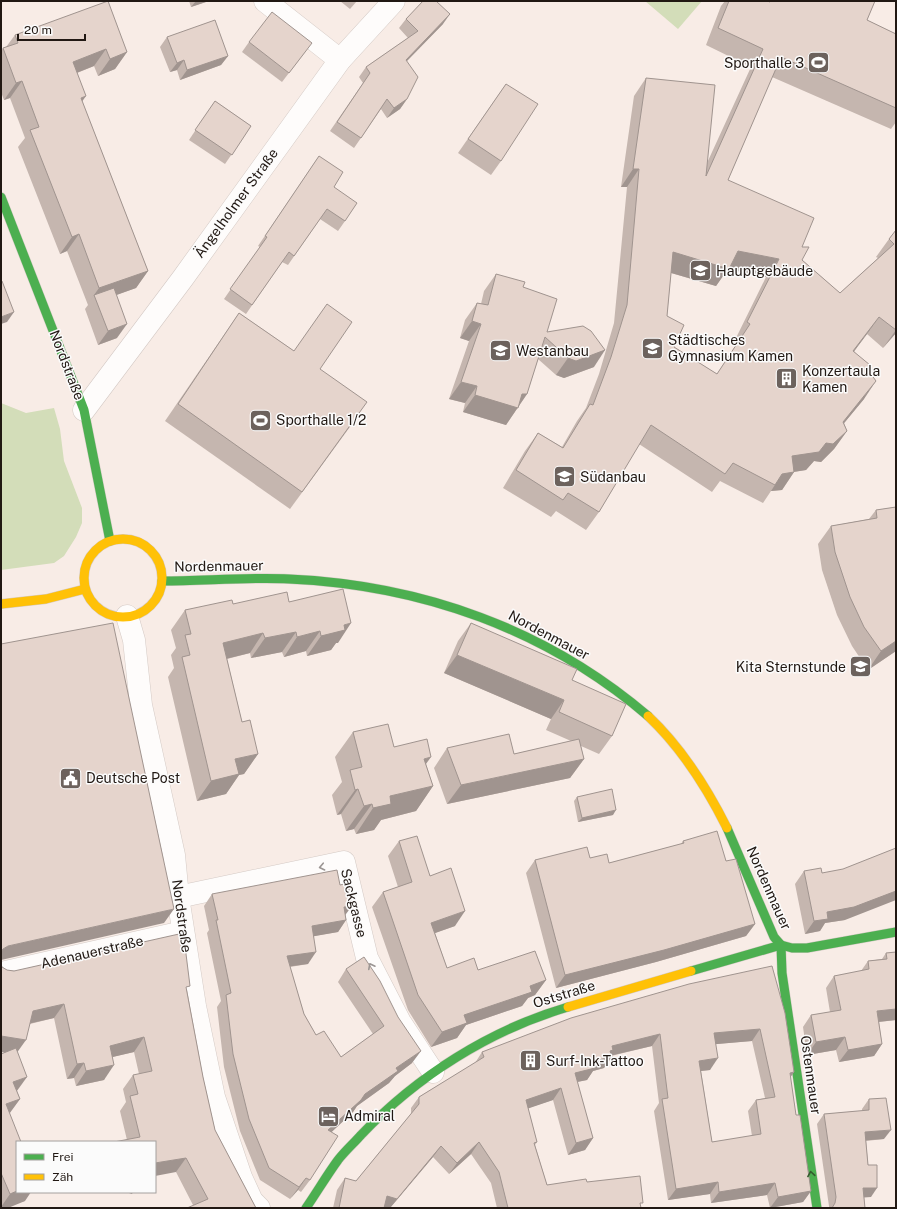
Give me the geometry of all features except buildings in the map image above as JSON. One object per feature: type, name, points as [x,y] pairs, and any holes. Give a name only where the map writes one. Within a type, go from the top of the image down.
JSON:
[{"type":"street","points":[[265,1],[340,60]]},
{"type":"street","name":"Ängelholmer Straße","points":[[84,410],[183,278],[340,60],[394,1]]},
{"type":"street","name":"Nordstraße","points":[[1,197],[84,410],[110,541]]},
{"type":"street","points":[[129,540],[147,547],[158,562],[162,581],[158,594],[151,605],[140,612],[128,616],[112,615],[104,612],[90,599],[84,578],[85,566],[90,556],[99,547],[110,541],[129,540]]},
{"type":"street","name":"Nordenmauer","points":[[162,581],[290,579],[334,582],[373,587],[453,605],[513,629],[589,672],[627,698],[657,725],[686,757],[722,820],[748,874],[774,937],[781,945]]},
{"type":"street","points":[[1,604],[46,599],[86,589]]},
{"type":"street","name":"Nordstraße","points":[[128,616],[134,640],[141,706],[174,855],[178,897],[195,1006],[214,1097],[241,1177],[252,1201],[259,1208]]},
{"type":"street","name":"Sackgasse","points":[[178,897],[344,862],[367,958],[400,1022],[433,1072]]},
{"type":"street","name":"Adenauerstraße","points":[[1,973],[183,932]]},
{"type":"street","name":"Oststraße","points":[[306,1208],[339,1159],[386,1110],[433,1072],[480,1044],[537,1016],[781,945],[792,948],[807,948],[896,932]]},
{"type":"street","name":"Ostenmauer","points":[[781,945],[782,974],[817,1208]]},
{"type":"green space","points":[[645,1],[702,1],[678,29]]},
{"type":"green space","points":[[1,403],[26,413],[54,408],[60,429],[64,461],[82,508],[82,523],[76,537],[64,556],[54,563],[1,570]]},
{"type":"traffic: fast","points":[[1,197],[84,410],[110,541]]},
{"type":"traffic: fast","points":[[162,581],[257,578],[289,579],[338,583],[387,591],[434,602],[480,617],[525,636],[568,659],[609,685],[648,716]]},
{"type":"traffic: fast","points":[[727,828],[774,937],[781,945]]},
{"type":"traffic: fast","points":[[691,971],[781,945],[792,948],[807,948],[896,932]]},
{"type":"traffic: fast","points":[[781,945],[782,973],[817,1208]]},
{"type":"traffic: fast","points":[[306,1208],[341,1157],[361,1135],[406,1093],[456,1058],[483,1042],[511,1028],[568,1007]]},
{"type":"traffic: slow","points":[[123,539],[138,542],[150,551],[159,563],[162,578],[159,593],[150,605],[138,614],[123,617],[108,614],[96,605],[87,593],[84,578],[87,563],[96,551],[108,542],[123,539]]},
{"type":"traffic: slow","points":[[1,604],[46,599],[85,589]]},
{"type":"traffic: slow","points":[[648,716],[672,741],[692,768],[711,797],[727,828]]},
{"type":"traffic: slow","points":[[568,1007],[691,971]]},
{"type":"place","name":"Sporthalle 3","points":[[819,63]]},
{"type":"place","name":"Hauptgebäude","points":[[700,271]]},
{"type":"place","name":"Städtisches Gymnasium Kamen","points":[[652,348]]},
{"type":"place","name":"Westanbau","points":[[500,351]]},
{"type":"place","name":"Konzertaula Kamen","points":[[786,379]]},
{"type":"place","name":"Sporthalle 1/2","points":[[260,420]]},
{"type":"place","name":"Südanbau","points":[[564,477]]},
{"type":"place","name":"Kita Sternstunde","points":[[861,667]]},
{"type":"place","name":"Deutsche Post","points":[[71,778]]},
{"type":"place","name":"Surf-Ink-Tattoo","points":[[530,1061]]},
{"type":"place","name":"Admiral","points":[[329,1116]]}]
